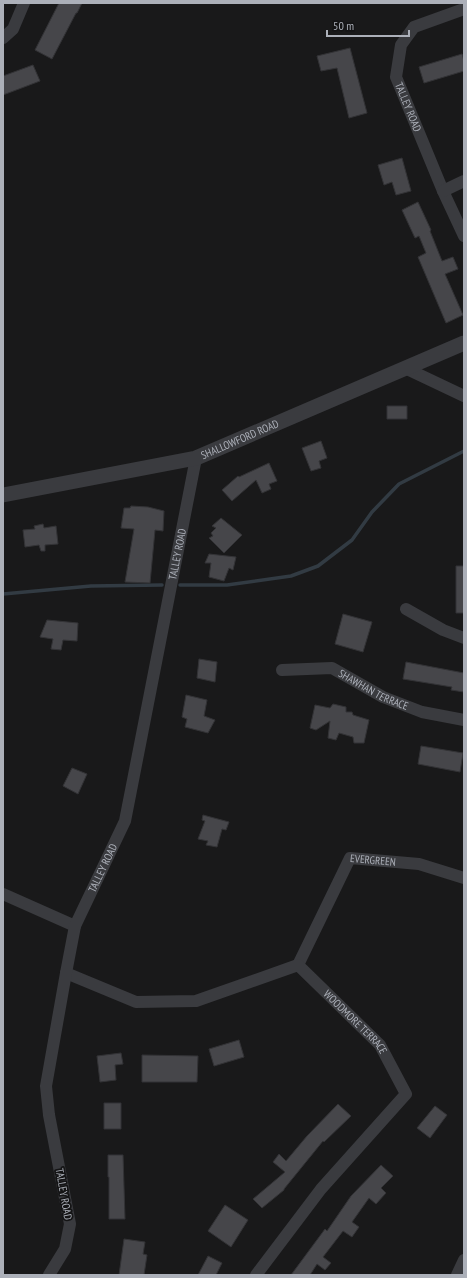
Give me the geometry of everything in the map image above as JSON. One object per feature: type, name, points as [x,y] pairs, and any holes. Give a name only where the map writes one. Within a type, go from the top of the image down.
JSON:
[{"type":"street","points":[[3,38],[12,29],[24,3]]},
{"type":"street","name":"TALLEY ROAD","points":[[464,8],[414,27],[401,45],[396,77],[464,236]]},
{"type":"street","points":[[444,191],[464,182]]},
{"type":"street","name":"SHALLOWFORD ROAD","points":[[3,495],[196,458],[464,343]]},
{"type":"street","points":[[405,368],[464,396]]},
{"type":"street","name":"TALLEY ROAD","points":[[50,1275],[65,1249],[70,1224],[49,1114],[46,1086],[66,973],[75,926],[125,821],[196,458]]},
{"type":"street","points":[[406,609],[443,630],[464,638]]},
{"type":"street","name":"SHAWHAN TERRACE","points":[[282,670],[332,668],[382,697],[422,712],[464,720]]},
{"type":"street","name":"EVERGREEN","points":[[298,965],[350,858],[419,864],[464,878]]},
{"type":"street","points":[[3,894],[75,926]]},
{"type":"street","points":[[66,973],[136,1002],[196,1001],[298,965]]},
{"type":"street","name":"WOODMORE TERRACE","points":[[256,1275],[321,1189],[406,1094],[380,1045],[298,965]]},
{"type":"street","points":[[457,1275],[464,1260]]},
{"type":"building","points":[[59,3],[82,3],[52,59],[35,50]]},
{"type":"building","points":[[350,48],[367,113],[349,118],[337,68],[321,71],[317,56]]},
{"type":"building","points":[[462,54],[464,71],[424,83],[419,67]]},
{"type":"building","points":[[33,65],[40,81],[3,95],[3,76]]},
{"type":"building","points":[[402,158],[411,191],[396,195],[392,182],[384,185],[378,165]]},
{"type":"building","points":[[418,202],[431,230],[430,231],[442,261],[453,257],[458,269],[445,274],[463,315],[446,323],[418,257],[426,253],[419,236],[415,238],[402,210]]},
{"type":"building","points":[[387,406],[407,406],[407,419],[387,419]]},
{"type":"building","points":[[321,441],[327,458],[319,461],[321,468],[311,471],[302,448]]},
{"type":"building","points":[[269,463],[277,481],[269,484],[271,489],[262,493],[256,480],[232,501],[222,490],[238,476],[239,477]]},
{"type":"building","points":[[131,506],[148,507],[164,511],[163,531],[155,530],[150,583],[125,582],[134,529],[121,528],[124,508],[130,508]]},
{"type":"building","points":[[221,518],[242,535],[224,553],[209,538],[213,536],[211,533],[216,528],[212,526]]},
{"type":"building","points":[[43,524],[44,528],[56,526],[58,544],[45,545],[45,551],[41,551],[39,545],[25,547],[23,530],[35,529],[34,526]]},
{"type":"building","points":[[209,554],[236,557],[233,570],[229,568],[224,581],[209,577],[211,563],[205,563]]},
{"type":"building","points":[[456,566],[464,566],[464,613],[456,613]]},
{"type":"building","points":[[343,614],[372,622],[363,652],[335,644]]},
{"type":"building","points":[[47,620],[78,623],[77,641],[63,640],[61,650],[51,649],[53,639],[40,637]]},
{"type":"building","points":[[199,659],[217,662],[215,682],[197,678]]},
{"type":"building","points":[[406,662],[464,673],[464,692],[451,690],[452,687],[403,679]]},
{"type":"building","points":[[186,695],[207,700],[204,716],[215,720],[208,733],[185,727],[187,719],[182,717]]},
{"type":"building","points":[[333,704],[346,707],[346,712],[352,712],[353,715],[369,720],[364,743],[354,743],[353,737],[339,733],[336,740],[328,738],[330,721],[316,730],[310,728],[315,705],[330,708]]},
{"type":"building","points":[[421,746],[463,753],[460,772],[418,764]]},
{"type":"building","points":[[72,768],[87,774],[78,794],[63,786]]},
{"type":"building","points":[[203,815],[229,822],[226,830],[222,829],[217,847],[206,845],[208,841],[198,839],[205,821],[202,820]]},
{"type":"building","points":[[239,1040],[244,1057],[214,1066],[209,1049]]},
{"type":"building","points":[[121,1053],[123,1064],[115,1065],[116,1080],[100,1082],[97,1056]]},
{"type":"building","points":[[142,1055],[198,1056],[197,1082],[142,1082]]},
{"type":"building","points":[[104,1103],[121,1103],[121,1129],[104,1129]]},
{"type":"building","points":[[338,1104],[351,1116],[324,1142],[323,1141],[284,1190],[262,1208],[253,1199],[285,1172],[273,1162],[279,1154],[286,1161],[307,1136]]},
{"type":"building","points":[[435,1106],[447,1115],[430,1138],[417,1128]]},
{"type":"building","points":[[108,1155],[123,1155],[125,1219],[109,1219]]},
{"type":"building","points":[[381,1165],[393,1176],[381,1188],[386,1193],[376,1204],[369,1198],[352,1222],[359,1227],[352,1237],[343,1231],[323,1257],[331,1263],[325,1270],[317,1264],[310,1275],[291,1275],[325,1229],[327,1231],[351,1196]]},
{"type":"building","points":[[225,1205],[248,1220],[231,1247],[208,1231]]},
{"type":"building","points":[[124,1239],[145,1242],[143,1254],[147,1255],[144,1275],[119,1275]]},
{"type":"building","points":[[208,1256],[222,1263],[216,1275],[198,1275]]},
{"type":"waterway","points":[[180,585],[227,585],[291,576],[318,566],[352,540],[372,512],[399,484],[464,451]]},
{"type":"waterway","points":[[3,594],[91,586],[162,585]]}]
